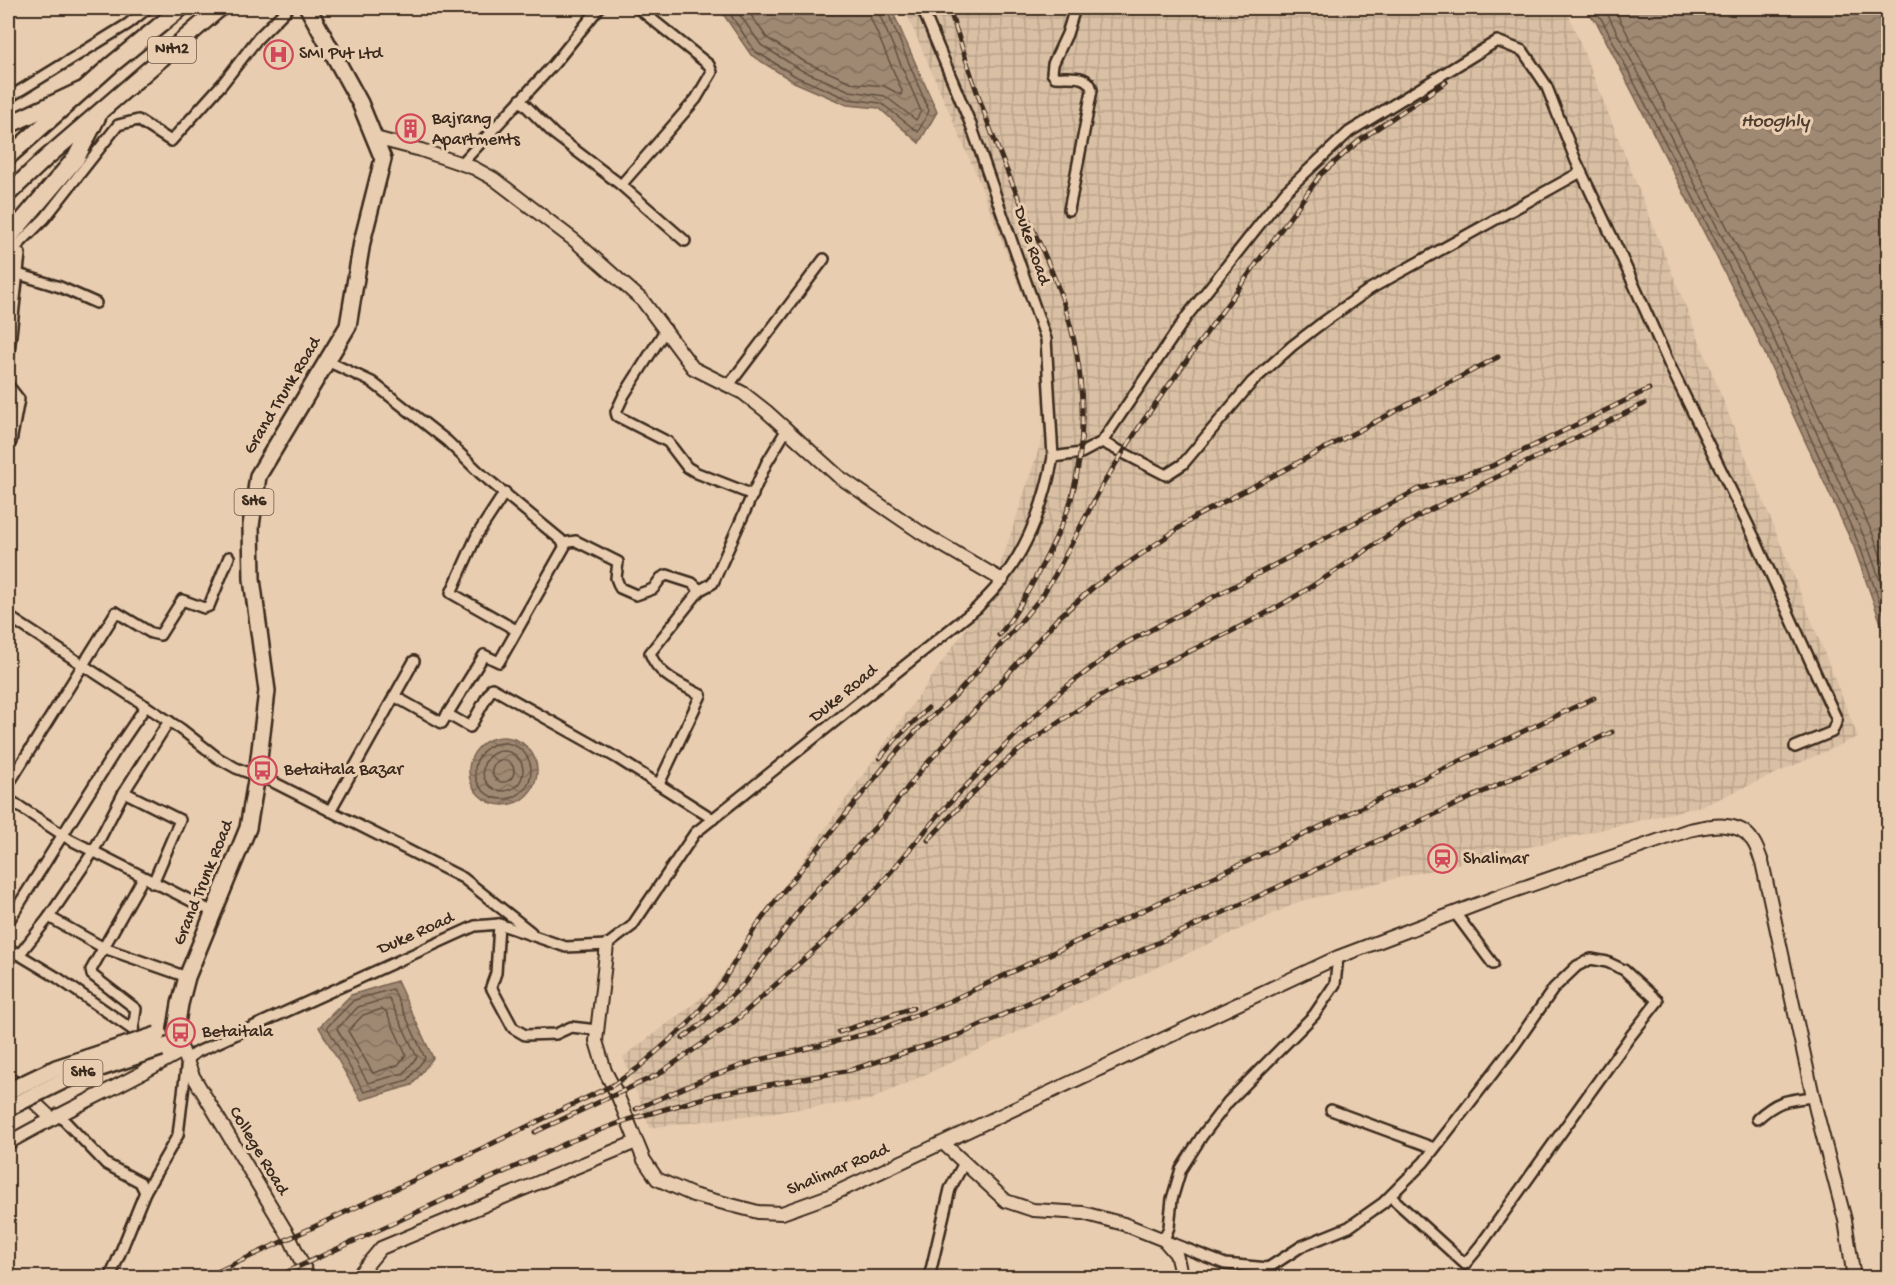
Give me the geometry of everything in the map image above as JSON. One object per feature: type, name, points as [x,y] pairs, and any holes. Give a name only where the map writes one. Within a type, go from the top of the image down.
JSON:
[{"type":"highway","points":[[8,125],[81,92]]},
{"type":"highway","points":[[9,248],[76,158],[98,115]]},
{"type":"main road","name":"NH12","points":[[8,157],[110,66],[181,8]]},
{"type":"main road","name":"NH12","points":[[8,194],[45,159],[220,8]]},
{"type":"main road","name":"Grand Trunk Road","points":[[181,1045],[180,1004],[187,977],[248,828],[257,776],[267,691],[252,579],[251,526],[258,476],[348,326],[362,242],[383,159],[360,103],[308,8]]},
{"type":"main road","name":"SH6","points":[[8,1108],[65,1080],[159,1042]]},
{"type":"main road","name":"SH6","points":[[9,1083],[56,1068],[159,1042],[181,1045]]},
{"type":"street","points":[[8,98],[128,24],[148,8]]},
{"type":"street","points":[[8,361],[20,254],[9,248],[45,218],[118,125],[138,120],[171,141],[223,83],[258,38],[288,8]]},
{"type":"street","points":[[461,164],[554,64],[599,8]]},
{"type":"street","points":[[621,185],[696,99],[712,72],[709,66],[638,8]]},
{"type":"street","name":"Duke Road","points":[[181,1045],[195,1053],[475,926],[499,924],[566,947],[607,945],[632,926],[695,833],[977,608],[1002,580],[1028,538],[1050,477],[1053,457],[1046,339],[971,125],[922,8]]},
{"type":"street","points":[[1069,210],[1092,90],[1091,83],[1086,79],[1055,77],[1052,73],[1053,64],[1067,34],[1075,8]]},
{"type":"street","points":[[1053,457],[1081,453],[1102,442],[1187,316],[1286,191],[1349,132],[1497,41],[1523,51],[1546,85],[1581,172],[1670,366],[1754,537],[1837,720],[1832,732],[1796,747]]},
{"type":"street","points":[[520,100],[554,134],[621,185],[685,241]]},
{"type":"street","points":[[375,138],[421,150],[494,179],[574,240],[643,301],[693,368],[729,385],[766,411],[838,476],[920,532],[1002,580]]},
{"type":"street","points":[[1102,442],[1166,475],[1183,464],[1252,382],[1318,326],[1370,289],[1581,172]]},
{"type":"street","points":[[729,385],[824,259]]},
{"type":"street","points":[[18,274],[60,287],[96,303]]},
{"type":"street","points":[[666,329],[624,395],[616,412],[618,416],[668,442],[687,467],[697,473],[753,495]]},
{"type":"street","points":[[327,362],[372,382],[447,441],[480,473],[505,492],[565,546],[499,662],[484,655],[442,723],[394,696]]},
{"type":"street","points":[[8,385],[19,399],[11,442],[8,446]]},
{"type":"street","points":[[658,784],[701,695],[667,676],[654,664],[650,653],[700,590],[713,583],[774,448],[787,429]]},
{"type":"street","points":[[505,492],[477,535],[451,593],[516,630]]},
{"type":"street","points":[[563,543],[576,541],[618,562],[616,578],[620,588],[636,595],[653,590],[661,578],[667,575],[692,583],[700,590]]},
{"type":"street","points":[[8,785],[116,612],[151,633],[160,635],[182,600],[204,608],[209,606],[229,557]]},
{"type":"street","points":[[8,616],[169,721],[218,758],[463,878],[536,936]]},
{"type":"street","points":[[330,811],[414,660]]},
{"type":"street","points":[[447,714],[470,727],[492,687],[617,758],[713,819]]},
{"type":"street","points":[[8,922],[146,706]]},
{"type":"street","points":[[19,955],[49,917],[93,852],[124,792],[169,721]]},
{"type":"street","points":[[124,792],[180,820],[153,882]]},
{"type":"street","points":[[8,799],[93,852],[213,912]]},
{"type":"street","name":"Shalimar Road","points":[[607,945],[596,1041],[605,1071],[644,1160],[657,1179],[693,1196],[758,1212],[782,1213],[830,1196],[1338,957],[1689,830],[1715,824],[1737,829],[1752,838],[1762,862],[1813,1096],[1845,1220],[1854,1278]]},
{"type":"street","points":[[143,878],[92,970],[92,975],[136,1010],[133,1030],[147,1071]]},
{"type":"street","points":[[1455,913],[1493,964]]},
{"type":"street","points":[[49,917],[104,948],[187,977]]},
{"type":"street","points":[[499,924],[496,974],[491,987],[513,1028],[525,1035],[556,1034],[572,1028],[597,1030]]},
{"type":"street","points":[[8,948],[58,978],[133,1030]]},
{"type":"street","points":[[1164,1240],[1169,1227],[1172,1199],[1181,1169],[1228,1102],[1314,1015],[1335,984],[1338,957]]},
{"type":"street","points":[[943,1143],[1006,1201],[1033,1210],[1083,1214],[1124,1224],[1225,1263],[1268,1268],[1302,1246],[1349,1227],[1390,1196],[1434,1148],[1514,1046],[1554,988],[1577,966],[1591,959],[1607,962],[1624,970],[1658,1001],[1465,1264],[1390,1196]]},
{"type":"street","points":[[8,1143],[54,1116],[147,1071],[181,1045]]},
{"type":"street","points":[[110,1278],[145,1192],[178,1135],[181,1045]]},
{"type":"street","name":"College Road","points":[[181,1045],[193,1077],[290,1238],[309,1278]]},
{"type":"street","points":[[9,1083],[54,1116],[106,1164],[140,1182],[145,1192]]},
{"type":"street","points":[[1757,1119],[1770,1107],[1782,1101],[1813,1096]]},
{"type":"street","points":[[1331,1110],[1434,1148]]},
{"type":"street","points":[[356,1278],[381,1248],[634,1138]]},
{"type":"street","points":[[928,1278],[950,1189],[964,1163]]},
{"type":"street","points":[[1164,1240],[1176,1254],[1182,1278]]},
{"type":"shaded area","points":[[904,8],[1566,8],[1858,737],[1705,805],[1301,901],[870,1100],[650,1128],[623,1057],[712,990],[992,591],[1043,436],[1040,341],[977,176]]},
{"type":"water","points":[[719,8],[891,8],[937,112],[919,143],[879,108],[847,105],[794,82],[751,55]]},
{"type":"water","name":"Hooghly","points":[[1585,8],[1888,8],[1888,643],[1854,547],[1754,330],[1597,23]]},
{"type":"water","points":[[503,737],[516,740],[527,747],[534,758],[537,771],[534,784],[527,795],[516,802],[503,805],[490,802],[479,795],[472,784],[469,771],[472,758],[479,747],[490,740]]},
{"type":"water","points":[[397,981],[433,1058],[412,1085],[361,1100],[319,1027],[351,995]]},
{"type":"railway","points":[[949,8],[993,136],[1059,290],[1074,341],[1082,394],[1081,448],[1069,507],[1046,558],[1019,607],[999,635]]},
{"type":"railway","points":[[204,1278],[613,1085],[638,1068],[689,1023],[722,983],[755,928],[777,899],[893,756],[918,729],[956,695],[1042,596],[1103,484],[1143,421],[1321,174],[1360,140],[1446,82]]},
{"type":"railway","points":[[683,1038],[702,1024],[746,982],[806,901],[883,819],[922,769],[1058,618],[1095,586],[1195,517],[1498,357]]},
{"type":"railway","points":[[535,1132],[657,1075],[734,1022],[822,943],[874,892],[941,812],[1027,723],[1062,690],[1122,645],[1417,490],[1492,466],[1649,389]]},
{"type":"railway","points":[[928,840],[1012,756],[1079,709],[1126,682],[1290,600],[1424,513],[1644,404]]},
{"type":"railway","points":[[636,1109],[706,1078],[755,1061],[874,1032],[950,1001],[1594,698]]},
{"type":"railway","points":[[880,758],[928,708]]},
{"type":"railway","points":[[274,1278],[571,1141],[627,1120],[718,1094],[851,1070],[959,1035],[1612,732]]},
{"type":"railway","points":[[839,1032],[913,1008]]},
{"type":"place","name":"SMI Pvt Ltd","points":[[278,54]]},
{"type":"place","name":"Bajrang Apartments","points":[[411,129]]},
{"type":"place","name":"Betaitala Bazar","points":[[263,770]]},
{"type":"place","name":"Shalimar","points":[[1442,859]]},
{"type":"place","name":"Betaitala","points":[[181,1032]]}]
